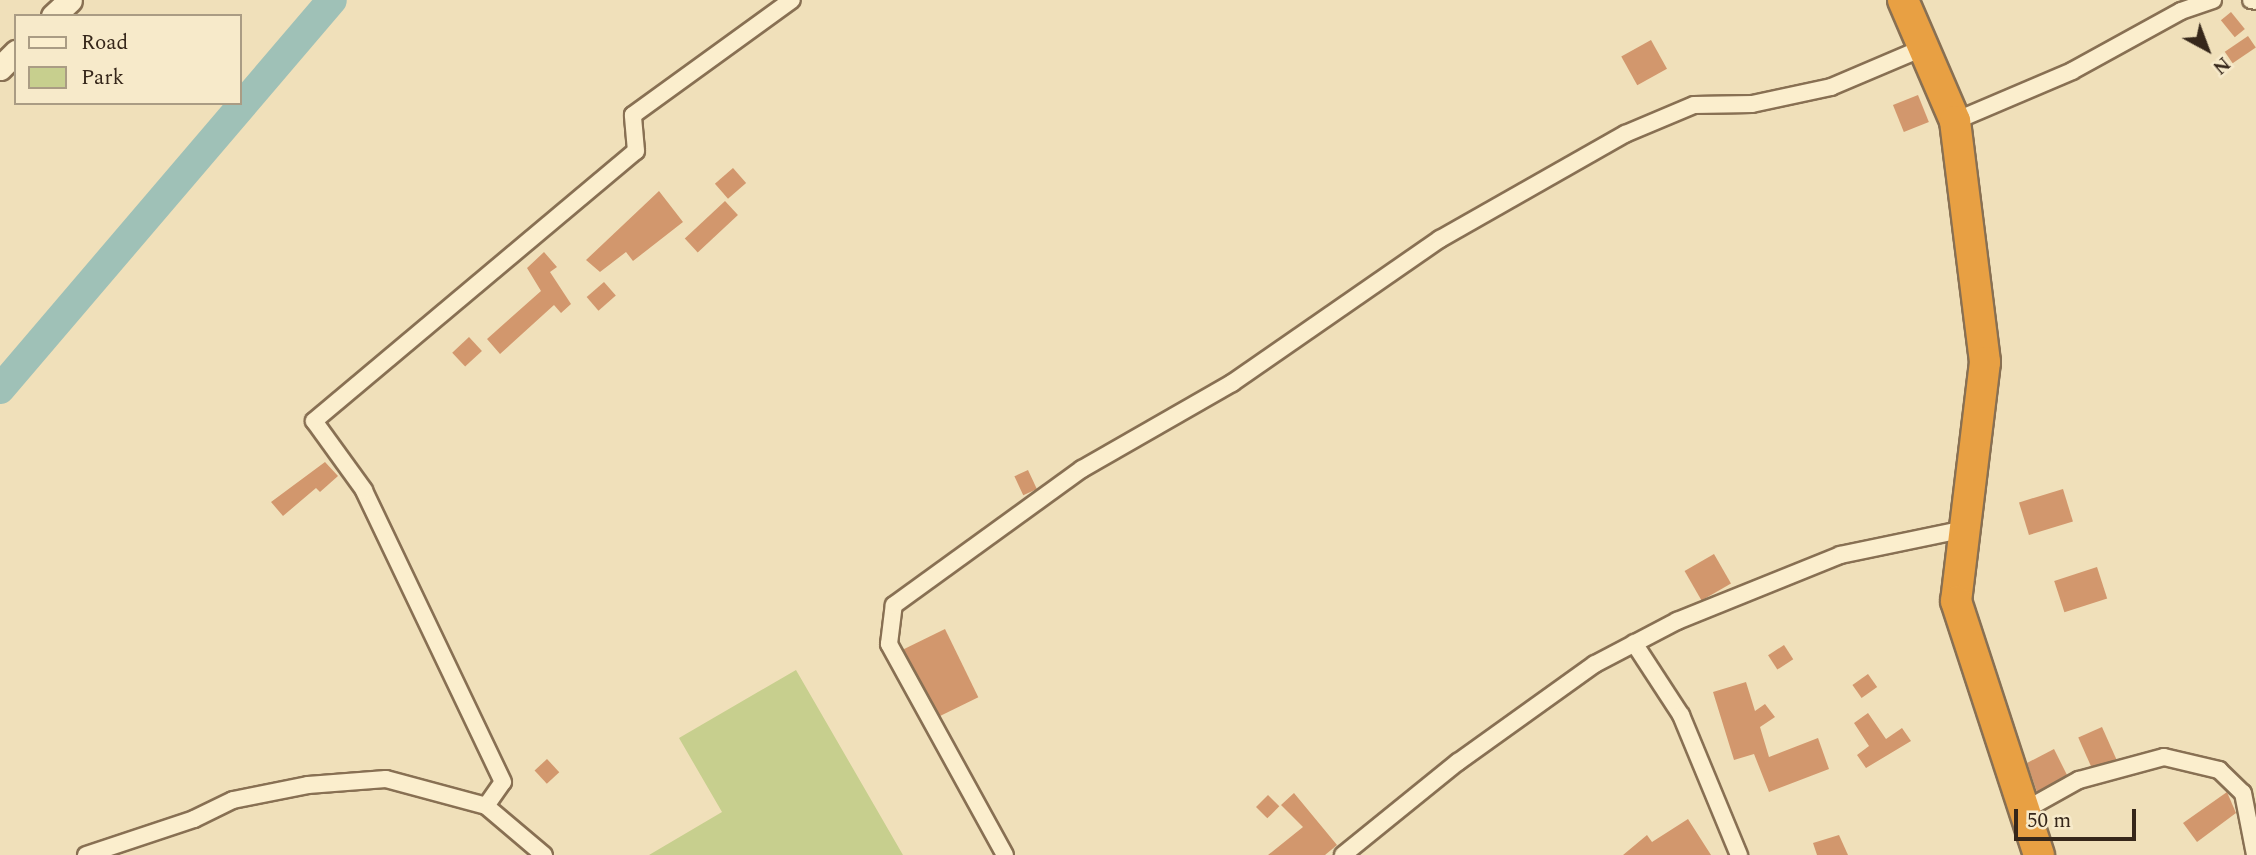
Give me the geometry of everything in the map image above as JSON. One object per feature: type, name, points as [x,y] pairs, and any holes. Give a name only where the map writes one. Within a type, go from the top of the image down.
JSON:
[{"type":"highway","points":[[1903,0],[1955,121],[1985,362],[1956,601],[2039,855]]},
{"type":"street","points":[[55,14],[70,0]]},
{"type":"street","points":[[486,806],[503,782],[364,490],[314,421],[636,151],[633,115],[792,0]]},
{"type":"street","points":[[1955,121],[2072,71],[2180,11],[2213,0]]},
{"type":"street","points":[[2251,0],[2256,1]]},
{"type":"street","points":[[1005,855],[890,644],[894,604],[1082,469],[1232,383],[1440,239],[1625,134],[1694,105],[1752,104],[1831,87],[1923,48]]},
{"type":"street","points":[[0,68],[14,54]]},
{"type":"street","points":[[1343,855],[1458,762],[1595,664],[1633,643],[1677,621],[1840,555],[1965,529]]},
{"type":"street","points":[[1633,643],[1681,715],[1739,855]]},
{"type":"street","points":[[2025,810],[2079,780],[2164,757],[2219,770],[2244,793],[2255,855]]},
{"type":"street","points":[[86,855],[194,819],[233,800],[308,785],[386,779],[486,806],[544,855]]},
{"type":"green space","points":[[796,670],[903,855],[649,855],[722,812],[679,738]]},
{"type":"building","points":[[2231,12],[2245,29],[2235,37],[2221,20]]},
{"type":"building","points":[[2248,36],[2256,48],[2233,63],[2225,52]]},
{"type":"building","points":[[1651,40],[1667,69],[1637,85],[1621,56]]},
{"type":"building","points":[[1918,95],[1929,122],[1904,132],[1893,105]]},
{"type":"building","points":[[733,168],[746,183],[728,199],[715,184]]},
{"type":"building","points":[[659,191],[683,222],[633,261],[626,252],[600,272],[586,260]]},
{"type":"building","points":[[725,201],[738,215],[698,252],[685,239]]},
{"type":"building","points":[[544,252],[557,267],[550,272],[571,304],[561,313],[554,305],[500,354],[487,339],[541,291],[527,268]]},
{"type":"building","points":[[604,282],[616,296],[598,311],[587,297]]},
{"type":"building","points":[[469,337],[482,351],[465,367],[452,353]]},
{"type":"building","points":[[325,462],[338,476],[320,492],[316,488],[283,516],[271,502]]},
{"type":"building","points":[[1028,470],[1037,489],[1023,495],[1014,476]]},
{"type":"building","points":[[2063,489],[2073,522],[2029,535],[2019,502]]},
{"type":"building","points":[[1714,554],[1731,583],[1702,600],[1685,571]]},
{"type":"building","points":[[2097,567],[2107,598],[2064,612],[2054,581]]},
{"type":"building","points":[[945,629],[978,697],[937,717],[904,649]]},
{"type":"building","points":[[1784,645],[1793,659],[1777,670],[1768,655]]},
{"type":"building","points":[[1868,674],[1877,687],[1862,698],[1852,685]]},
{"type":"building","points":[[1746,682],[1755,711],[1765,704],[1775,717],[1760,727],[1769,757],[1818,738],[1829,769],[1769,792],[1754,754],[1734,760],[1713,692]]},
{"type":"building","points":[[1868,713],[1886,739],[1902,728],[1911,741],[1866,768],[1857,755],[1869,746],[1854,723]]},
{"type":"building","points":[[2102,727],[2116,759],[2092,770],[2078,738]]},
{"type":"building","points":[[2054,749],[2067,775],[2037,792],[2027,763]]},
{"type":"building","points":[[547,759],[559,772],[547,784],[535,771]]},
{"type":"building","points":[[2227,792],[2236,813],[2197,842],[2183,823]]},
{"type":"building","points":[[1294,793],[1337,845],[1325,855],[1268,855],[1303,827],[1281,805]]},
{"type":"building","points":[[1268,795],[1279,806],[1267,818],[1256,807]]},
{"type":"building","points":[[1688,819],[1711,855],[1623,855],[1647,835],[1652,842]]},
{"type":"building","points":[[1839,835],[1848,855],[1817,855],[1813,843]]},
{"type":"waterway","points":[[0,389],[332,0]]}]
